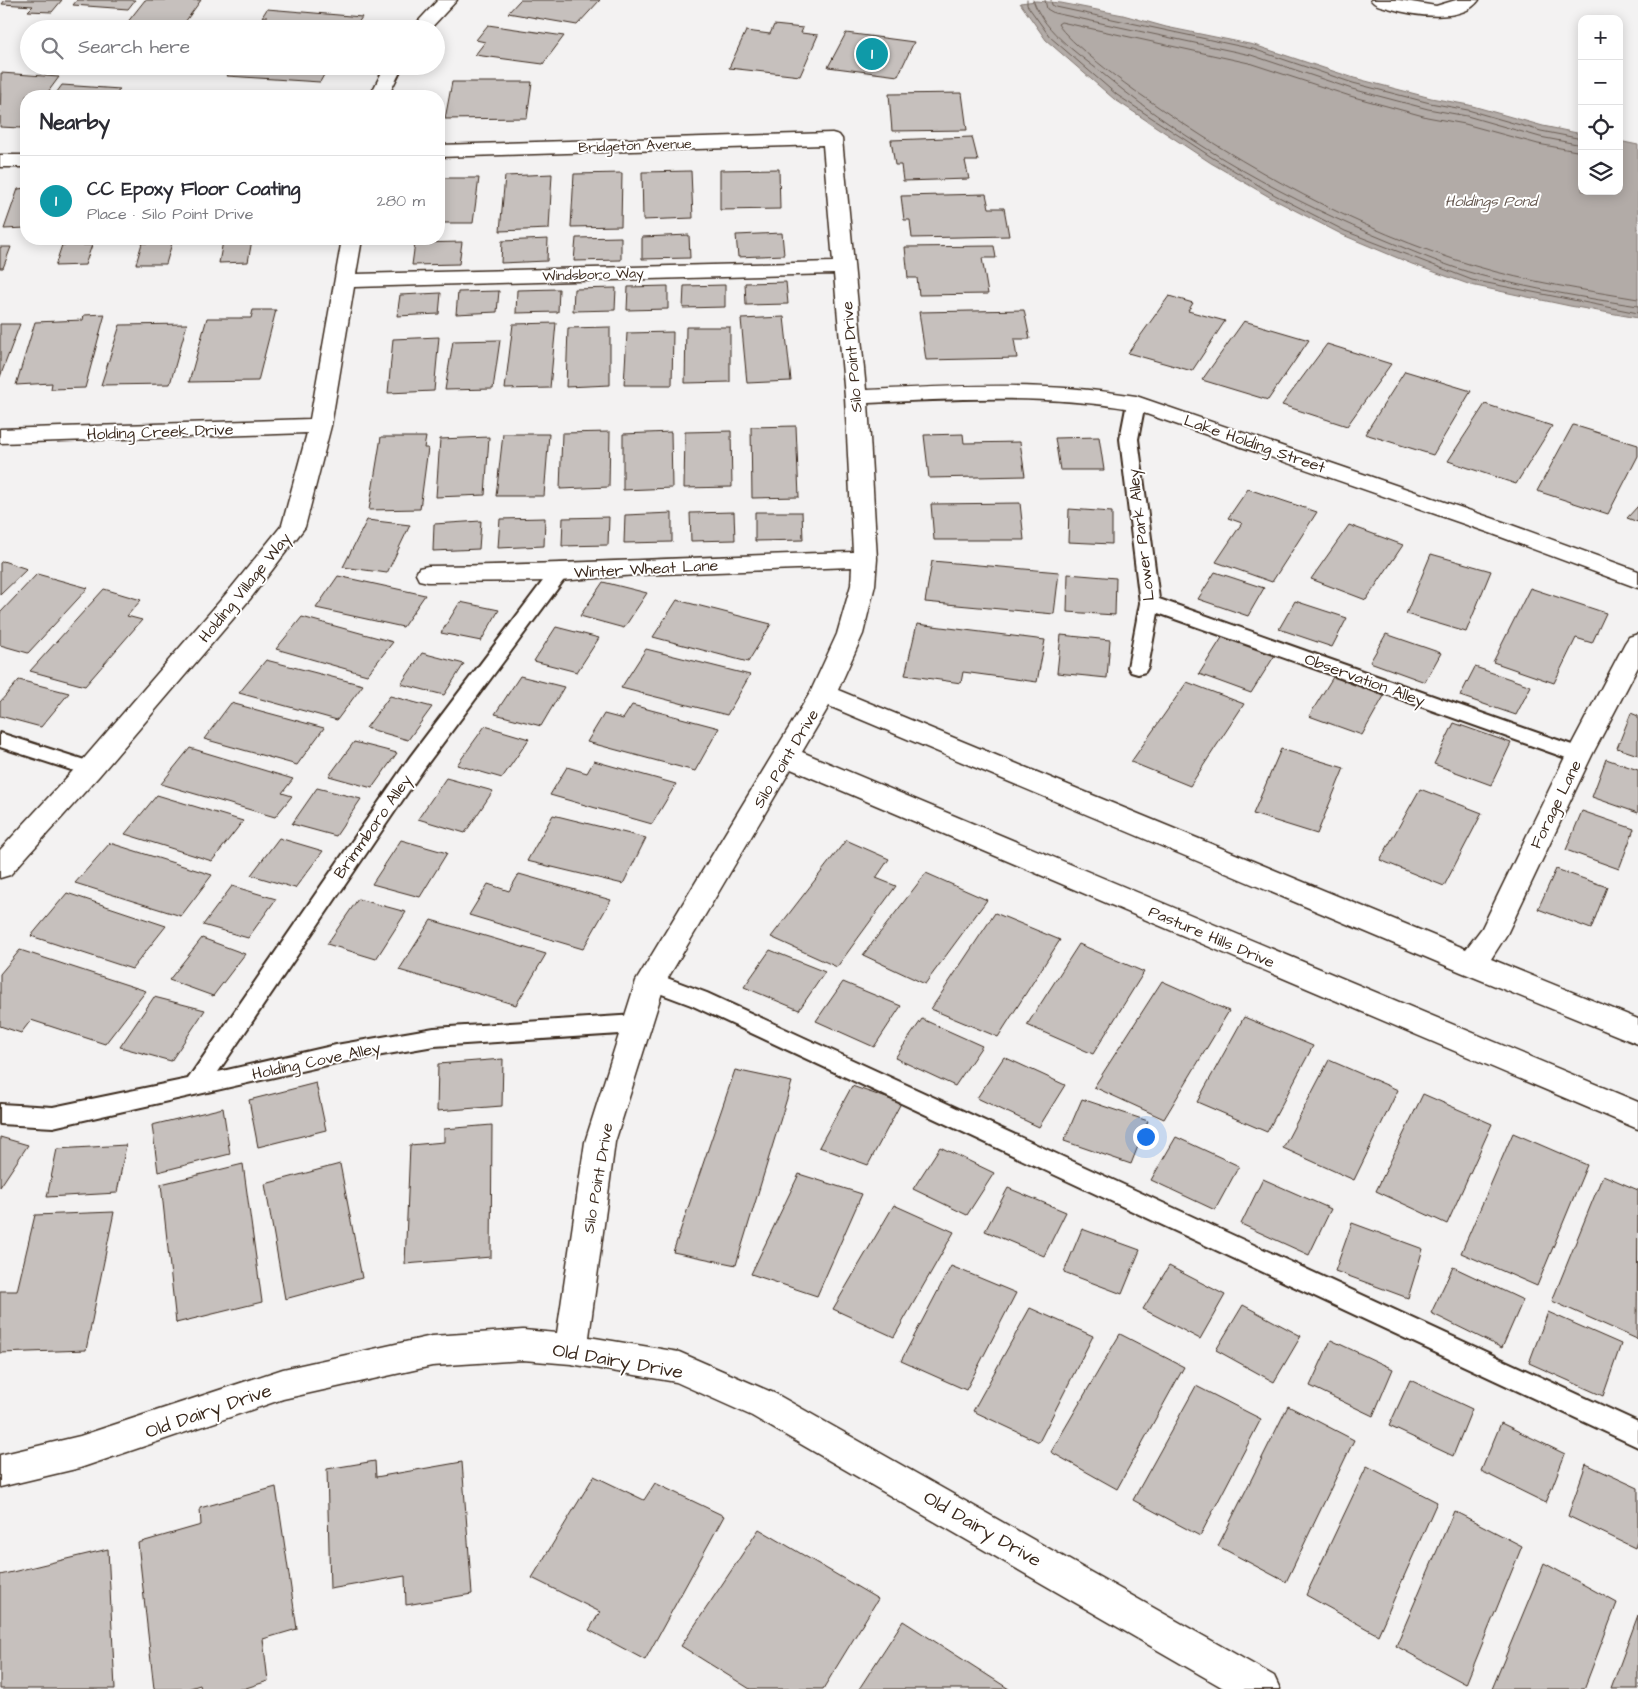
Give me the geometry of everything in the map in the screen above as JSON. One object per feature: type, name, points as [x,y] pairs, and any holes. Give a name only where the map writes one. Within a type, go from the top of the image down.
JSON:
[{"type":"street","points":[[1380,0],[1411,10],[1445,11],[1470,0]]},
{"type":"street","points":[[426,20],[439,2]]},
{"type":"street","points":[[382,90],[390,75]]},
{"type":"street","name":"Bridgeton Avenue","points":[[445,151],[832,139]]},
{"type":"street","name":"Silo Point Drive","points":[[571,1349],[600,1142],[651,981],[823,694],[850,634],[863,585],[865,559],[856,397],[832,139]]},
{"type":"street","points":[[0,161],[20,161]]},
{"type":"street","name":"Holding Village Way","points":[[0,868],[90,769],[241,593],[293,528],[320,426],[351,245]]},
{"type":"street","name":"Windsboro Way","points":[[344,281],[843,268]]},
{"type":"street","name":"Lake Holding Street","points":[[856,397],[1038,390],[1096,394],[1136,403],[1479,521],[1638,580]]},
{"type":"street","name":"Holding Creek Drive","points":[[0,436],[320,426]]},
{"type":"street","name":"Winter Wheat Lane","points":[[428,574],[559,573],[636,566],[865,559]]},
{"type":"street","name":"Forage Lane","points":[[1471,964],[1493,934],[1579,755],[1638,643]]},
{"type":"street","points":[[823,694],[1638,1032]]},
{"type":"street","name":"Pasture Hills Drive","points":[[786,756],[1638,1116]]},
{"type":"street","name":"Old Dairy Drive","points":[[0,1471],[80,1452],[283,1384],[432,1351],[523,1345],[571,1349],[679,1367],[764,1405],[1261,1689]]},
{"type":"lane","name":"Lower Park Alley","points":[[1136,403],[1129,439],[1150,602],[1138,667]]},
{"type":"lane","name":"Brimmboro Alley","points":[[195,1087],[343,866],[491,658],[559,573]]},
{"type":"lane","name":"Observation Alley","points":[[1150,602],[1579,755]]},
{"type":"lane","points":[[0,740],[90,769]]},
{"type":"lane","points":[[651,981],[700,999],[1638,1435]]},
{"type":"lane","name":"Holding Cove Alley","points":[[0,1114],[53,1117],[195,1087],[336,1054],[434,1037],[636,1024]]},
{"type":"water","name":"Holdings Pond","points":[[1036,1],[1061,3],[1254,45],[1354,78],[1578,133],[1578,195],[1623,195],[1623,142],[1638,145],[1638,318],[1471,285],[1412,264],[1343,235],[1273,199],[1211,163],[1114,99],[1046,40],[1020,3]]},
{"type":"building","points":[[5,0],[62,0],[52,12],[28,11],[33,6],[2,4]]},
{"type":"building","points":[[77,0],[135,0],[128,9],[73,5]]},
{"type":"building","points":[[145,0],[201,0],[187,20],[129,20]]},
{"type":"building","points":[[520,0],[600,0],[577,25],[508,13]]},
{"type":"building","points":[[267,9],[362,17],[360,20],[265,20],[267,17],[262,17]]},
{"type":"building","points":[[488,25],[564,36],[543,64],[475,55],[485,42],[476,40]]},
{"type":"building","points":[[774,25],[803,28],[801,33],[818,35],[800,76],[729,68],[746,31],[770,34]]},
{"type":"building","points":[[846,33],[914,42],[898,76],[828,67]]},
{"type":"building","points":[[1,73],[59,77],[49,90],[20,90],[20,128],[0,127]]},
{"type":"building","points":[[228,75],[324,75],[320,82]]},
{"type":"building","points":[[452,82],[532,82],[527,118],[445,119]]},
{"type":"building","points":[[62,85],[120,89],[119,90],[58,90]]},
{"type":"building","points":[[962,93],[967,130],[892,131],[889,94]]},
{"type":"building","points":[[972,137],[978,161],[965,161],[969,179],[903,181],[901,165],[895,165],[891,140]]},
{"type":"building","points":[[779,169],[780,209],[720,210],[720,170]]},
{"type":"building","points":[[691,171],[693,218],[643,220],[642,172]]},
{"type":"building","points":[[622,173],[621,226],[571,227],[574,174]]},
{"type":"building","points":[[552,174],[549,229],[500,231],[505,176]]},
{"type":"building","points":[[445,178],[479,178],[473,223],[445,223]]},
{"type":"building","points":[[18,189],[20,189],[20,228],[4,229]]},
{"type":"building","points":[[986,194],[989,208],[1004,208],[1009,236],[912,238],[910,220],[904,220],[901,196]]},
{"type":"building","points":[[782,233],[784,255],[738,257],[736,235]]},
{"type":"building","points":[[689,235],[690,258],[642,259],[642,237]]},
{"type":"building","points":[[621,237],[621,260],[574,261],[576,238]]},
{"type":"building","points":[[548,239],[547,261],[501,263],[502,241]]},
{"type":"building","points":[[445,242],[462,242],[459,264],[412,265],[415,245],[445,245]]},
{"type":"building","points":[[62,245],[92,245],[85,265],[55,266]]},
{"type":"building","points":[[141,245],[171,245],[166,264],[136,264]]},
{"type":"building","points":[[222,245],[251,245],[248,262],[219,263]]},
{"type":"building","points":[[994,246],[996,258],[982,258],[988,294],[919,295],[917,278],[908,278],[905,247]]},
{"type":"building","points":[[0,247],[11,247],[3,268],[0,268]]},
{"type":"building","points":[[786,282],[788,304],[746,305],[745,283]]},
{"type":"building","points":[[725,285],[725,307],[683,308],[684,286]]},
{"type":"building","points":[[668,286],[668,309],[627,310],[628,287]]},
{"type":"building","points":[[616,288],[615,310],[573,311],[574,289]]},
{"type":"building","points":[[559,289],[558,312],[516,313],[517,290]]},
{"type":"building","points":[[499,291],[497,312],[456,314],[458,292]]},
{"type":"building","points":[[441,293],[439,314],[397,316],[400,295]]},
{"type":"building","points":[[1169,296],[1193,303],[1188,311],[1225,321],[1192,371],[1128,353]]},
{"type":"building","points":[[253,310],[276,310],[258,381],[189,382],[207,318],[251,318]]},
{"type":"building","points":[[1024,310],[1030,339],[1014,339],[1017,358],[926,360],[919,312]]},
{"type":"building","points":[[105,314],[85,388],[51,389],[52,383],[16,385],[35,322],[83,320],[84,315]]},
{"type":"building","points":[[784,317],[791,381],[747,383],[741,319]]},
{"type":"building","points":[[1244,321],[1309,340],[1268,400],[1202,380]]},
{"type":"building","points":[[556,323],[550,388],[505,389],[513,324]]},
{"type":"building","points":[[0,324],[20,324],[0,377]]},
{"type":"building","points":[[187,324],[170,384],[101,385],[120,325]]},
{"type":"building","points":[[610,327],[610,385],[566,387],[568,328]]},
{"type":"building","points":[[686,327],[730,327],[730,382],[685,383]]},
{"type":"building","points":[[673,332],[672,385],[624,385],[627,333]]},
{"type":"building","points":[[439,337],[434,391],[388,393],[393,339]]},
{"type":"building","points":[[500,340],[493,389],[445,390],[453,341]]},
{"type":"building","points":[[1327,344],[1391,364],[1347,426],[1282,405]]},
{"type":"building","points":[[1405,371],[1471,391],[1433,455],[1365,434]]},
{"type":"building","points":[[1485,404],[1552,426],[1516,484],[1448,461]]},
{"type":"building","points":[[1573,425],[1638,445],[1638,456],[1608,514],[1537,491]]},
{"type":"building","points":[[796,426],[799,497],[752,498],[751,427]]},
{"type":"building","points":[[731,431],[732,487],[684,488],[685,432]]},
{"type":"building","points":[[610,432],[609,487],[560,489],[562,433]]},
{"type":"building","points":[[671,432],[672,488],[623,490],[623,434]]},
{"type":"building","points":[[503,434],[549,434],[544,496],[496,496]]},
{"type":"building","points":[[963,434],[964,443],[1020,442],[1025,476],[929,478],[924,435]]},
{"type":"building","points":[[381,437],[426,437],[424,448],[428,448],[420,509],[369,510]]},
{"type":"building","points":[[489,437],[485,495],[436,497],[440,439]]},
{"type":"building","points":[[1099,437],[1104,470],[1060,470],[1055,438]]},
{"type":"building","points":[[1248,489],[1317,512],[1272,582],[1216,562],[1242,523],[1228,518]]},
{"type":"building","points":[[1020,503],[1024,540],[934,540],[931,504]]},
{"type":"building","points":[[1638,506],[1638,522],[1627,518]]},
{"type":"building","points":[[1069,509],[1112,512],[1112,544],[1068,542]]},
{"type":"building","points":[[734,512],[735,540],[691,541],[690,513]]},
{"type":"building","points":[[755,512],[802,512],[803,540],[755,541]]},
{"type":"building","points":[[672,513],[672,542],[624,543],[625,515]]},
{"type":"building","points":[[609,517],[608,545],[562,546],[563,518]]},
{"type":"building","points":[[545,518],[544,546],[498,548],[500,519]]},
{"type":"building","points":[[367,520],[410,525],[387,573],[343,567]]},
{"type":"building","points":[[481,521],[479,549],[433,551],[434,524]]},
{"type":"building","points":[[1349,525],[1403,545],[1366,600],[1311,579]]},
{"type":"building","points":[[1431,554],[1491,571],[1466,632],[1406,614]]},
{"type":"building","points":[[3,561],[27,569],[0,595],[0,563]]},
{"type":"building","points":[[932,561],[1059,572],[1054,614],[925,602]]},
{"type":"building","points":[[1215,572],[1264,588],[1248,616],[1198,599]]},
{"type":"building","points":[[37,574],[88,588],[28,653],[0,645],[0,613]]},
{"type":"building","points":[[1068,574],[1116,578],[1115,615],[1067,612]]},
{"type":"building","points":[[338,576],[425,595],[403,627],[316,608]]},
{"type":"building","points":[[603,582],[647,593],[624,628],[580,616]]},
{"type":"building","points":[[1530,588],[1606,613],[1592,643],[1576,638],[1554,683],[1493,662]]},
{"type":"building","points":[[104,589],[141,600],[127,616],[142,620],[85,686],[30,671]]},
{"type":"building","points":[[677,600],[771,624],[748,662],[653,637]]},
{"type":"building","points":[[1295,601],[1347,618],[1332,647],[1279,629]]},
{"type":"building","points":[[460,602],[499,610],[481,641],[441,633]]},
{"type":"building","points":[[302,617],[393,642],[367,675],[276,649]]},
{"type":"building","points":[[917,624],[1045,640],[1037,682],[963,672],[961,683],[905,675]]},
{"type":"building","points":[[556,627],[599,638],[577,672],[534,661]]},
{"type":"building","points":[[1386,634],[1441,653],[1425,682],[1370,662]]},
{"type":"building","points":[[1061,635],[1110,640],[1107,678],[1057,673]]},
{"type":"building","points":[[1223,636],[1275,655],[1251,693],[1199,674]]},
{"type":"building","points":[[646,649],[750,675],[727,715],[621,688]]},
{"type":"building","points":[[422,653],[464,664],[444,695],[401,684]]},
{"type":"building","points":[[266,660],[363,685],[337,720],[239,693]]},
{"type":"building","points":[[1475,667],[1531,686],[1516,715],[1460,696]]},
{"type":"building","points":[[520,676],[564,687],[541,726],[495,714]]},
{"type":"building","points":[[1333,677],[1384,696],[1362,735],[1309,716]]},
{"type":"building","points":[[19,680],[69,693],[41,727],[0,716],[0,702]]},
{"type":"building","points":[[1187,682],[1244,704],[1190,786],[1131,762]]},
{"type":"building","points":[[390,696],[432,707],[408,740],[366,728]]},
{"type":"building","points":[[231,703],[324,728],[297,765],[204,739]]},
{"type":"building","points":[[632,705],[719,728],[695,771],[587,742],[604,714],[623,719]]},
{"type":"building","points":[[1631,713],[1638,716],[1638,755],[1617,748]]},
{"type":"building","points":[[1454,723],[1511,743],[1491,785],[1434,764]]},
{"type":"building","points":[[485,726],[529,739],[502,778],[457,765]]},
{"type":"building","points":[[354,742],[397,753],[372,788],[329,776]]},
{"type":"building","points":[[190,748],[293,779],[282,793],[292,796],[275,817],[161,784]]},
{"type":"building","points":[[1281,749],[1344,768],[1317,834],[1253,814]]},
{"type":"building","points":[[1606,759],[1638,770],[1638,813],[1592,797]]},
{"type":"building","points":[[594,761],[676,784],[652,824],[550,795],[567,767],[587,773]]},
{"type":"building","points":[[446,778],[493,791],[465,833],[418,819]]},
{"type":"building","points":[[317,788],[361,799],[336,836],[292,824]]},
{"type":"building","points":[[1420,789],[1482,813],[1444,886],[1380,860]]},
{"type":"building","points":[[157,795],[243,821],[212,861],[125,834]]},
{"type":"building","points":[[1582,811],[1634,829],[1619,869],[1566,850]]},
{"type":"building","points":[[553,815],[646,838],[623,884],[527,861]]},
{"type":"building","points":[[279,838],[323,851],[295,888],[251,875]]},
{"type":"building","points":[[401,840],[447,853],[420,897],[372,884]]},
{"type":"building","points":[[846,840],[889,859],[876,878],[896,886],[837,967],[771,937]]},
{"type":"building","points":[[110,843],[212,875],[181,916],[75,883]]},
{"type":"building","points":[[1556,869],[1607,887],[1591,929],[1538,909]]},
{"type":"building","points":[[926,873],[987,900],[925,984],[863,955]]},
{"type":"building","points":[[519,874],[611,900],[583,949],[469,915],[488,884],[509,891]]},
{"type":"building","points":[[232,886],[276,899],[248,938],[203,925]]},
{"type":"building","points":[[67,893],[166,926],[132,969],[31,936]]},
{"type":"building","points":[[358,899],[406,912],[376,959],[327,944]]},
{"type":"building","points":[[995,913],[1060,940],[998,1037],[931,1009]]},
{"type":"building","points":[[431,920],[546,954],[516,1005],[399,970]]},
{"type":"building","points":[[202,938],[245,954],[213,996],[169,980]]},
{"type":"building","points":[[1079,944],[1144,972],[1093,1054],[1027,1025]]},
{"type":"building","points":[[20,950],[146,991],[105,1044],[31,1020],[21,1033],[0,1026],[0,974]]},
{"type":"building","points":[[770,950],[825,972],[799,1010],[744,987]]},
{"type":"building","points":[[1162,981],[1229,1011],[1164,1119],[1094,1087]]},
{"type":"building","points":[[843,982],[901,1006],[874,1047],[816,1021]]},
{"type":"building","points":[[154,997],[205,1010],[171,1061],[120,1047]]},
{"type":"building","points":[[1244,1017],[1313,1046],[1267,1132],[1197,1102]]},
{"type":"building","points":[[922,1019],[982,1046],[955,1086],[895,1058]]},
{"type":"building","points":[[1004,1057],[1065,1085],[1039,1127],[977,1098]]},
{"type":"building","points":[[503,1059],[502,1106],[437,1111],[438,1064]]},
{"type":"building","points":[[1329,1060],[1398,1090],[1354,1180],[1283,1148]]},
{"type":"building","points":[[735,1070],[792,1082],[736,1265],[673,1252]]},
{"type":"building","points":[[316,1083],[326,1130],[258,1147],[249,1100]]},
{"type":"building","points":[[852,1086],[901,1103],[868,1165],[819,1147]]},
{"type":"building","points":[[1423,1094],[1492,1124],[1447,1224],[1376,1191]]},
{"type":"building","points":[[1082,1099],[1148,1121],[1131,1164],[1064,1141]]},
{"type":"building","points":[[223,1108],[230,1154],[158,1172],[152,1125]]},
{"type":"building","points":[[492,1125],[491,1257],[405,1264],[410,1145],[444,1142],[444,1129]]},
{"type":"building","points":[[1513,1133],[1587,1165],[1537,1286],[1461,1253]]},
{"type":"building","points":[[0,1137],[28,1145],[0,1187]]},
{"type":"building","points":[[1176,1137],[1239,1166],[1215,1210],[1151,1180]]},
{"type":"building","points":[[126,1145],[117,1193],[47,1197],[57,1149]]},
{"type":"building","points":[[940,1147],[994,1173],[967,1215],[913,1189]]},
{"type":"building","points":[[243,1164],[262,1302],[176,1323],[161,1184]]},
{"type":"building","points":[[340,1164],[362,1278],[285,1299],[265,1184]]},
{"type":"building","points":[[799,1174],[862,1194],[817,1296],[751,1274]]},
{"type":"building","points":[[1603,1175],[1638,1190],[1637,1339],[1552,1301]]},
{"type":"building","points":[[1263,1179],[1331,1209],[1309,1255],[1241,1224]]},
{"type":"building","points":[[1008,1188],[1066,1212],[1044,1256],[985,1231]]},
{"type":"building","points":[[894,1205],[954,1232],[894,1337],[833,1309]]},
{"type":"building","points":[[114,1212],[86,1350],[0,1353],[0,1291],[17,1291],[35,1215]]},
{"type":"building","points":[[1352,1223],[1423,1249],[1408,1298],[1335,1271]]},
{"type":"building","points":[[1082,1229],[1140,1250],[1122,1294],[1064,1272]]},
{"type":"building","points":[[951,1266],[1016,1293],[966,1390],[901,1361]]},
{"type":"building","points":[[1169,1266],[1225,1295],[1200,1339],[1143,1309]]},
{"type":"building","points":[[1453,1267],[1523,1300],[1502,1348],[1431,1313]]},
{"type":"building","points":[[1243,1305],[1301,1336],[1274,1382],[1216,1350]]},
{"type":"building","points":[[1030,1308],[1093,1336],[1039,1442],[973,1411]]},
{"type":"building","points":[[1548,1312],[1621,1344],[1603,1396],[1529,1363]]},
{"type":"building","points":[[1120,1334],[1184,1367],[1117,1489],[1051,1452]]},
{"type":"building","points":[[1331,1340],[1393,1369],[1373,1416],[1310,1386]]},
{"type":"building","points":[[1410,1380],[1472,1409],[1453,1456],[1389,1426]]},
{"type":"building","points":[[1196,1386],[1261,1419],[1200,1536],[1133,1500]]},
{"type":"building","points":[[1288,1406],[1354,1440],[1286,1582],[1218,1546]]},
{"type":"building","points":[[1501,1423],[1565,1454],[1546,1503],[1481,1471]]},
{"type":"building","points":[[375,1461],[376,1477],[462,1462],[472,1594],[406,1605],[405,1576],[330,1589],[327,1469]]},
{"type":"building","points":[[1586,1464],[1638,1488],[1638,1538],[1635,1548],[1568,1516]]},
{"type":"building","points":[[1367,1466],[1437,1502],[1378,1635],[1306,1595]]},
{"type":"building","points":[[594,1476],[644,1500],[655,1483],[724,1516],[645,1660],[589,1630],[600,1612],[532,1578]]},
{"type":"building","points":[[276,1487],[297,1629],[263,1639],[268,1681],[243,1689],[201,1689],[200,1685],[187,1689],[154,1689],[138,1543],[201,1525],[200,1508]]},
{"type":"building","points":[[1454,1511],[1522,1546],[1466,1684],[1396,1646]]},
{"type":"building","points":[[759,1529],[878,1599],[823,1689],[750,1689],[681,1646]]},
{"type":"building","points":[[108,1549],[115,1689],[0,1689],[0,1575]]},
{"type":"building","points":[[1544,1563],[1617,1603],[1584,1689],[1492,1689]]},
{"type":"building","points":[[1638,1615],[1638,1689],[1611,1689]]},
{"type":"building","points":[[903,1621],[1009,1689],[859,1689]]},
{"type":"place","name":"CC Epoxy Floor Coating","points":[[872,54]]}]
